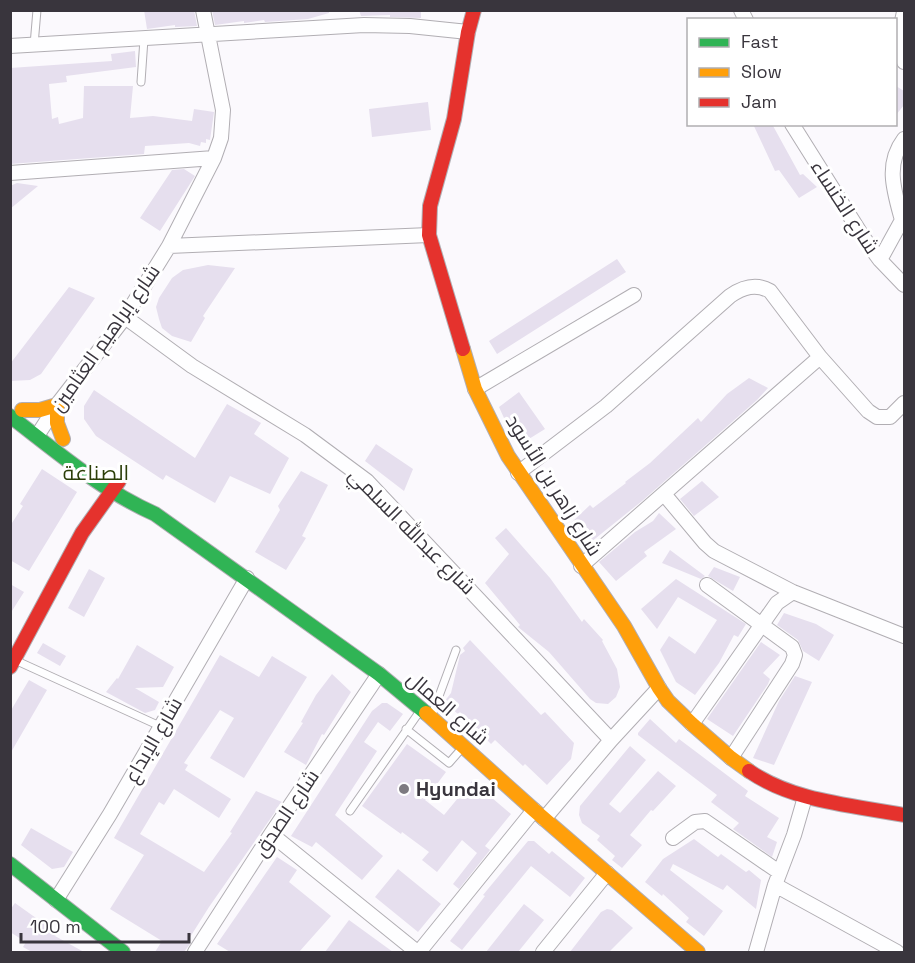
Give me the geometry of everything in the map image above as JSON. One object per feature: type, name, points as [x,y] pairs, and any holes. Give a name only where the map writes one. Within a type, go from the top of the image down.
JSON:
[{"type":"street","name":"شارع إبراهيم العثامين","points":[[40,430],[125,317],[169,246],[214,158],[221,138],[223,110],[203,10]]},
{"type":"street","name":"شارع زاهر بن الأسود","points":[[474,10],[468,32],[454,119],[430,206],[429,235],[475,389],[491,423],[518,473],[636,645],[659,688],[692,724],[731,758],[761,779],[805,797],[904,815]]},
{"type":"street","points":[[904,12],[898,39],[904,63]]},
{"type":"street","points":[[10,45],[364,26],[410,26],[468,32]]},
{"type":"street","name":"شارع الخنساء","points":[[793,126],[863,237],[880,260],[904,285]]},
{"type":"street","points":[[880,260],[903,223],[894,192],[892,169],[897,149],[904,139]]},
{"type":"street","points":[[10,173],[214,158]]},
{"type":"street","points":[[169,246],[429,235]]},
{"type":"street","points":[[518,473],[606,406],[730,296],[743,288],[756,286],[770,291],[820,357],[868,411],[877,417],[890,417],[904,403]]},
{"type":"street","points":[[475,389],[634,295]]},
{"type":"street","name":"شارع عبدالله السلمي","points":[[125,317],[192,366],[305,435],[367,481],[611,740]]},
{"type":"street","points":[[581,566],[820,357]]},
{"type":"street","name":"شارع العمال","points":[[10,402],[16,413],[111,484]]},
{"type":"street","points":[[16,413],[57,405]]},
{"type":"street","name":"شارع العمال","points":[[40,430],[68,442],[57,423],[57,405]]},
{"type":"street","name":"شارع العمال","points":[[91,460],[111,484],[135,507],[155,514],[380,674],[697,952]]},
{"type":"street","points":[[13,663],[82,532],[84,522],[111,484]]},
{"type":"street","points":[[664,494],[714,551],[793,592],[904,636]]},
{"type":"street","name":"شارع الإبداع","points":[[56,900],[162,727],[247,579]]},
{"type":"street","points":[[707,585],[792,647],[795,655],[731,758]]},
{"type":"street","points":[[692,724],[777,603],[793,592]]},
{"type":"street","name":"شارع الصدق","points":[[195,952],[271,834],[380,674]]},
{"type":"street","points":[[271,834],[418,952],[539,814],[659,688]]},
{"type":"street","points":[[756,952],[777,879],[794,835],[805,797]]},
{"type":"street","points":[[673,838],[695,822],[705,821],[777,879],[897,952]]},
{"type":"street","points":[[10,864],[123,952]]},
{"type":"street","points":[[543,952],[607,873]]},
{"type":"lane","points":[[34,45],[37,10]]},
{"type":"lane","points":[[141,82],[144,39]]},
{"type":"lane","points":[[350,811],[406,729],[427,713],[456,650]]},
{"type":"lane","points":[[13,663],[162,727]]},
{"type":"lane","points":[[406,729],[449,763],[464,747]]},
{"type":"building","points":[[144,10],[194,10],[197,26],[175,27],[175,25],[147,29]]},
{"type":"building","points":[[212,10],[329,10],[329,13],[308,19],[244,23],[244,21],[215,25]]},
{"type":"building","points":[[359,10],[421,10],[421,18],[390,17],[390,15],[361,16]]},
{"type":"building","points":[[135,51],[136,67],[66,76],[67,82],[49,84],[52,119],[58,117],[59,124],[83,118],[84,86],[133,86],[130,118],[153,116],[192,121],[194,109],[214,112],[210,140],[206,139],[206,143],[201,142],[200,146],[189,143],[145,146],[144,154],[10,164],[10,68],[112,61],[111,54]]},
{"type":"building","points":[[897,87],[904,91],[904,105],[897,114]]},
{"type":"building","points":[[428,102],[431,130],[372,137],[369,109]]},
{"type":"building","points":[[754,126],[773,126],[800,175],[803,174],[817,187],[799,198],[779,170],[775,171]]},
{"type":"building","points":[[184,169],[195,176],[160,231],[140,218],[172,170]]},
{"type":"building","points":[[17,183],[38,186],[10,209],[10,186]]},
{"type":"building","points":[[617,259],[626,272],[497,354],[489,341]]},
{"type":"building","points":[[208,265],[235,268],[203,316],[205,318],[191,342],[172,336],[162,328],[156,307],[159,298],[172,278],[183,270]]},
{"type":"building","points":[[69,287],[95,298],[41,374],[30,380],[10,381],[10,364]]},
{"type":"building","points":[[749,378],[768,388],[642,501],[586,546],[570,524],[590,505],[593,508],[626,483],[698,418],[701,422],[727,394]]},
{"type":"building","points":[[94,390],[195,458],[227,404],[261,423],[254,434],[289,458],[270,494],[230,476],[215,503],[166,475],[163,480],[96,436],[84,419],[84,406]]},
{"type":"building","points":[[519,392],[545,429],[524,442],[513,438],[499,407]]},
{"type":"building","points":[[376,444],[413,469],[404,491],[365,461]]},
{"type":"building","points":[[42,469],[77,492],[29,571],[10,560],[10,526],[23,506],[20,504]]},
{"type":"building","points":[[301,471],[328,485],[302,536],[306,538],[286,570],[255,552],[280,510],[278,506]]},
{"type":"building","points":[[702,481],[719,497],[694,516],[680,499]]},
{"type":"building","points":[[659,513],[676,529],[644,552],[647,556],[616,581],[599,562],[635,532],[653,521]]},
{"type":"building","points":[[506,528],[550,578],[582,622],[584,619],[603,640],[617,669],[620,687],[616,697],[608,704],[596,703],[590,699],[549,652],[518,627],[520,625],[485,583],[509,554],[495,538]]},
{"type":"building","points":[[670,550],[705,576],[701,579],[662,563]]},
{"type":"building","points":[[714,567],[740,577],[733,591],[708,576]]},
{"type":"building","points":[[89,569],[105,578],[84,617],[68,608]]},
{"type":"building","points":[[676,579],[746,624],[738,637],[734,635],[719,663],[695,695],[676,682],[660,650],[669,636],[695,654],[717,620],[678,597],[657,629],[641,609]]},
{"type":"building","points":[[10,584],[24,592],[10,614]]},
{"type":"building","points":[[784,613],[816,624],[834,635],[819,661],[803,651],[798,640],[777,625]]},
{"type":"building","points":[[470,640],[541,715],[545,712],[574,743],[571,759],[547,785],[495,740],[491,744],[460,712],[458,714],[444,702],[451,693],[460,655],[465,651],[463,648]]},
{"type":"building","points":[[761,642],[780,655],[763,673],[770,679],[768,684],[733,736],[707,719]]},
{"type":"building","points":[[43,643],[66,656],[60,666],[37,653]]},
{"type":"building","points":[[137,645],[174,667],[163,687],[135,688],[159,702],[155,710],[145,713],[106,692],[118,679]]},
{"type":"building","points":[[220,655],[259,677],[272,656],[307,677],[244,778],[210,758],[234,718],[220,710],[184,763],[188,765],[185,770],[231,799],[219,818],[174,789],[164,805],[159,802],[140,834],[204,872],[232,833],[230,832],[256,791],[282,802],[209,907],[187,942],[190,944],[184,952],[155,952],[162,941],[110,909],[144,855],[114,838]]},
{"type":"building","points":[[332,674],[351,692],[324,735],[322,734],[306,765],[284,752],[303,723],[301,722],[316,695]]},
{"type":"building","points":[[795,676],[812,682],[774,765],[753,758],[779,701]]},
{"type":"building","points":[[29,680],[47,690],[10,754],[10,712]]},
{"type":"building","points":[[382,703],[387,703],[403,714],[390,731],[378,722],[364,742],[377,751],[335,815],[383,856],[362,880],[316,842],[312,847],[291,836],[372,711]]},
{"type":"building","points":[[650,719],[676,743],[679,739],[748,791],[745,796],[779,818],[767,837],[777,842],[772,857],[733,829],[739,823],[711,802],[717,795],[638,735]]},
{"type":"building","points":[[407,744],[446,772],[425,800],[444,815],[472,781],[511,814],[485,846],[490,850],[459,889],[453,884],[477,853],[462,840],[437,872],[422,860],[429,852],[362,806]]},
{"type":"building","points":[[630,746],[646,760],[609,804],[620,813],[658,771],[676,786],[653,811],[651,810],[630,835],[642,845],[622,868],[612,860],[615,856],[597,840],[600,836],[582,823],[579,815],[580,806]]},
{"type":"building","points":[[31,828],[73,852],[64,867],[52,869],[21,845]]},
{"type":"building","points":[[694,839],[718,857],[721,854],[746,872],[749,870],[761,880],[756,909],[727,885],[723,890],[673,864],[670,870],[723,911],[704,936],[686,922],[689,918],[663,894],[662,896],[645,882],[663,859]]},
{"type":"building","points":[[528,841],[534,841],[549,854],[552,851],[585,878],[570,897],[531,866],[462,950],[450,941],[485,896],[483,895]]},
{"type":"building","points":[[277,857],[297,870],[289,882],[331,916],[299,952],[230,952],[217,944]]},
{"type":"building","points":[[398,869],[441,904],[418,932],[375,897]]},
{"type":"building","points":[[15,903],[57,933],[55,936],[84,952],[32,952],[23,947],[26,942],[10,932],[10,910]]},
{"type":"building","points":[[524,904],[544,920],[518,952],[486,952]]},
{"type":"building","points":[[607,909],[612,910],[633,928],[609,952],[570,952],[601,912]]},
{"type":"building","points":[[349,920],[393,952],[325,952]]},
{"type":"traffic: fast","points":[[10,416],[98,482],[155,514],[379,674],[426,713]]},
{"type":"traffic: fast","points":[[10,864],[123,952]]},
{"type":"traffic: slow","points":[[463,349],[475,389],[508,456],[624,626],[659,688],[668,701],[692,724],[749,771]]},
{"type":"traffic: slow","points":[[22,410],[40,410],[57,405],[57,423],[63,439]]},
{"type":"traffic: slow","points":[[426,713],[698,952]]},
{"type":"traffic: jam","points":[[463,349],[429,235],[430,206],[454,119],[468,32],[474,10]]},
{"type":"traffic: jam","points":[[10,667],[82,533],[119,481]]},
{"type":"traffic: jam","points":[[749,771],[785,790],[804,796],[904,815]]},
{"type":"place","name":"Hyundai","points":[[404,789]]},
{"type":"district","name":"الصناعة","points":[[96,472]]}]
